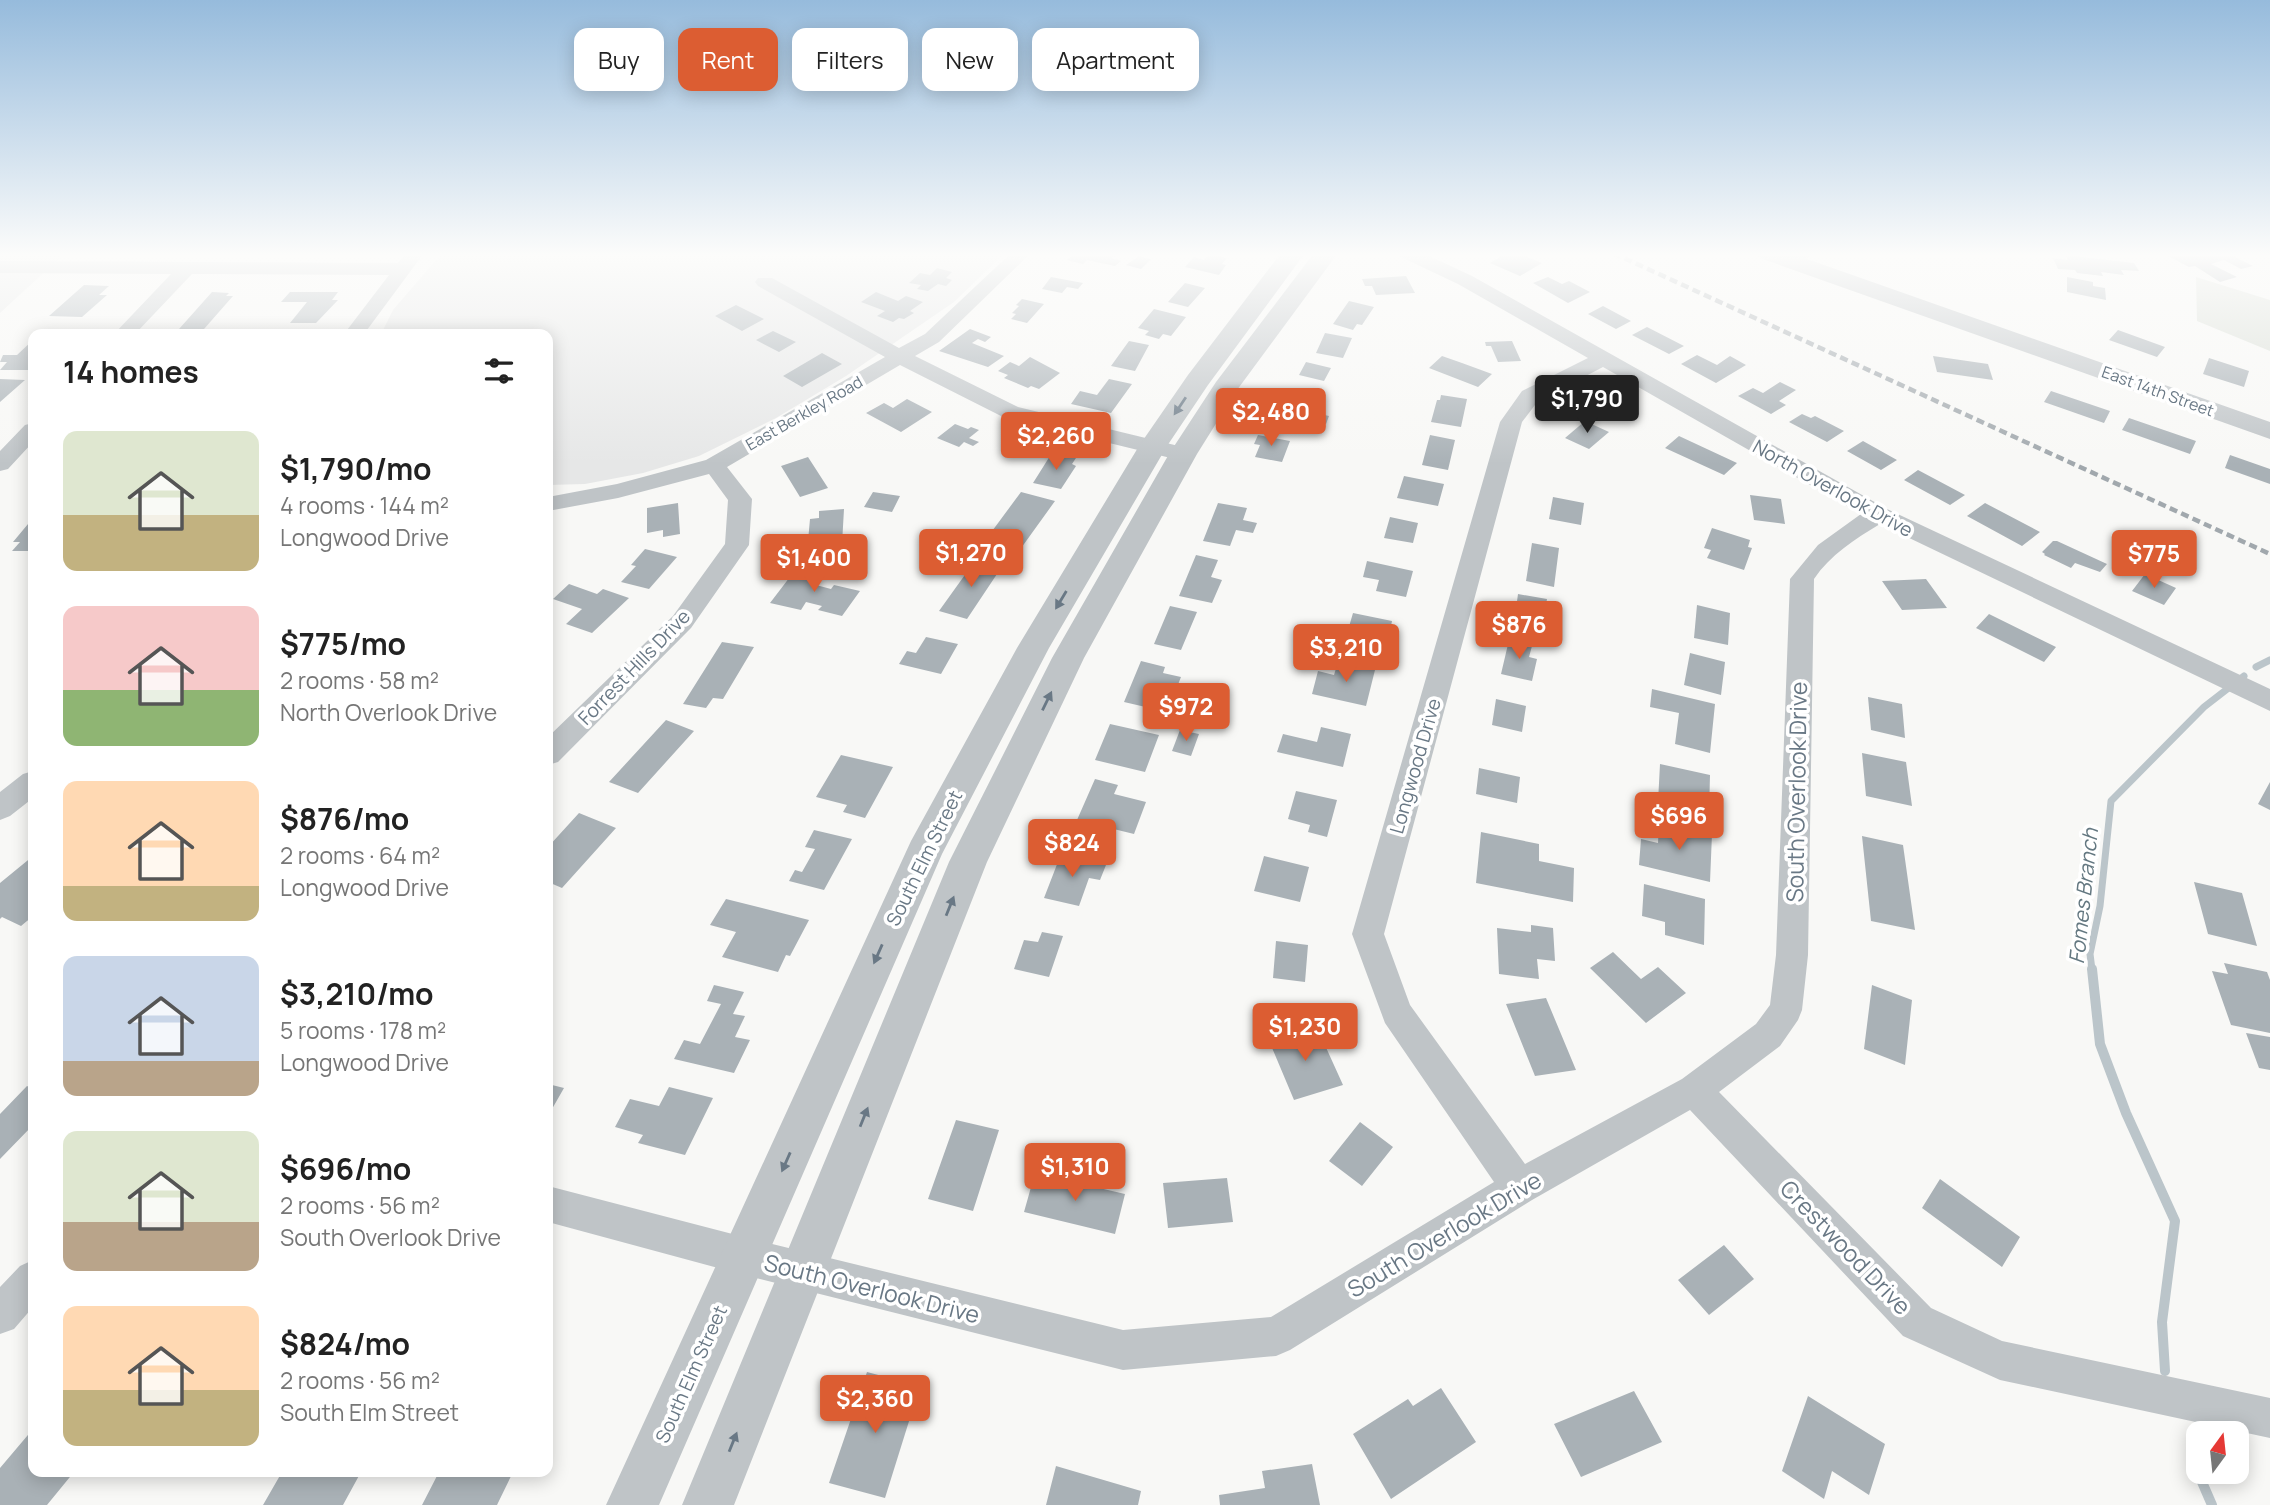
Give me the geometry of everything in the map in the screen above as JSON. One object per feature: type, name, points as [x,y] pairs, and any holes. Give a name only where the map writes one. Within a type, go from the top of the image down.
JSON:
[{"type":"street","points":[[839,323],[900,357],[1012,412],[1168,450]]},
{"type":"street","name":"East Berkley Road","points":[[553,503],[618,491],[714,465],[932,338],[948,323]]},
{"type":"street","name":"South Elm Street","points":[[632,1505],[924,852],[1033,648],[1255,323]]},
{"type":"street","name":"South Elm Street","points":[[1253,327],[1257,323]]},
{"type":"street","name":"North Overlook Drive","points":[[1540,323],[1879,514],[2270,701]]},
{"type":"street","name":"East 14th Street","points":[[1977,323],[2270,431]]},
{"type":"street","name":"Longwood Drive","points":[[1519,1187],[1397,1013],[1368,934],[1511,422],[1530,396],[1602,359]]},
{"type":"street","points":[[0,464],[28,435]]},
{"type":"street","name":"South Elm Street","points":[[708,1505],[968,862],[1168,450]]},
{"type":"street","name":"Forrest Hills Drive","points":[[553,749],[682,622],[737,545],[740,499],[714,465]]},
{"type":"street","name":"South Overlook Drive","points":[[553,1205],[744,1256],[1123,1350],[1276,1336],[1519,1187],[1694,1090],[1768,1035],[1786,1010],[1792,955],[1802,579],[1811,564],[1829,548],[1879,514]]},
{"type":"street","points":[[1033,648],[1068,658]]},
{"type":"street","points":[[0,808],[28,786]]},
{"type":"street","points":[[924,852],[968,862]]},
{"type":"street","name":"Crestwood Drive","points":[[1694,1090],[1917,1322],[2000,1360],[2270,1418]]},
{"type":"street","points":[[0,1315],[28,1284]]},
{"type":"shaded area","points":[[386,323],[923,323],[846,376],[776,418],[699,456],[643,473],[585,484],[553,485],[553,329],[384,329]]},
{"type":"shaded area","points":[[2202,323],[2270,323],[2270,351]]},
{"type":"building","points":[[184,323],[209,323],[204,329],[179,329]]},
{"type":"building","points":[[728,323],[756,323],[742,331]]},
{"type":"building","points":[[1142,323],[1181,323],[1171,336],[1163,334],[1159,339],[1145,335],[1149,331],[1138,328]]},
{"type":"building","points":[[1363,323],[1357,324],[1353,330],[1333,324]]},
{"type":"building","points":[[1605,323],[1627,323],[1616,329]]},
{"type":"building","points":[[1647,327],[1684,346],[1669,354],[1632,335]]},
{"type":"building","points":[[970,329],[991,337],[985,342],[978,339],[972,343],[1004,356],[988,367],[939,351]]},
{"type":"building","points":[[2118,330],[2165,347],[2157,357],[2109,340]]},
{"type":"building","points":[[773,331],[796,342],[779,352],[756,340]]},
{"type":"building","points":[[1325,333],[1352,338],[1343,358],[1316,353]]},
{"type":"building","points":[[1129,341],[1149,345],[1135,371],[1111,366]]},
{"type":"building","points":[[1512,341],[1521,361],[1498,362],[1491,346],[1486,346],[1485,342]]},
{"type":"building","points":[[28,345],[28,370],[0,370],[7,362],[0,362],[3,355],[17,355]]},
{"type":"building","points":[[822,353],[842,364],[802,387],[783,376]]},
{"type":"building","points":[[1697,355],[1717,365],[1730,356],[1746,365],[1716,383],[1681,364]]},
{"type":"building","points":[[1442,356],[1492,374],[1478,387],[1429,368]]},
{"type":"building","points":[[1933,356],[1988,364],[1993,380],[1937,372]]},
{"type":"building","points":[[1030,357],[1060,373],[1039,389],[1031,386],[1028,388],[1004,378],[1008,375],[998,371],[1010,362],[1019,366]]},
{"type":"building","points":[[2209,358],[2249,371],[2244,387],[2203,374]]},
{"type":"building","points":[[1306,362],[1331,368],[1324,381],[1299,375]]},
{"type":"building","points":[[0,379],[25,380],[0,402]]},
{"type":"building","points":[[1109,379],[1132,384],[1111,413],[1071,404],[1080,391],[1097,395]]},
{"type":"building","points":[[1780,382],[1796,390],[1779,401],[1786,405],[1771,414],[1738,396],[1753,388],[1763,393]]},
{"type":"building","points":[[2051,391],[2110,411],[2104,423],[2044,402]]},
{"type":"building","points":[[1441,395],[1467,399],[1461,427],[1431,422]]},
{"type":"building","points":[[907,399],[932,412],[901,432],[866,413],[884,403],[893,408]]},
{"type":"building","points":[[1297,400],[1324,406],[1320,414],[1329,416],[1326,424],[1307,420],[1303,428],[1284,424]]},
{"type":"building","points":[[1597,400],[1634,405],[1635,419],[1597,414]]},
{"type":"building","points":[[1802,414],[1811,418],[1815,416],[1844,431],[1827,442],[1789,422]]},
{"type":"building","points":[[2129,418],[2196,441],[2190,454],[2122,430]]},
{"type":"building","points":[[1585,421],[1609,432],[1589,449],[1565,438]]},
{"type":"building","points":[[955,424],[979,430],[969,438],[979,442],[973,446],[964,442],[959,447],[937,438]]},
{"type":"building","points":[[1258,435],[1290,441],[1282,462],[1255,457],[1260,445],[1254,444]]},
{"type":"building","points":[[1430,435],[1455,440],[1448,470],[1422,465]]},
{"type":"building","points":[[1679,436],[1737,463],[1724,475],[1665,448]]},
{"type":"building","points":[[1863,441],[1897,460],[1881,470],[1847,451]]},
{"type":"building","points":[[1061,455],[1076,458],[1072,464],[1076,466],[1061,489],[1033,483],[1050,456],[1059,458]]},
{"type":"building","points":[[2230,455],[2270,469],[2270,484],[2225,468]]},
{"type":"building","points":[[808,457],[828,488],[800,497],[781,466]]},
{"type":"building","points":[[1918,470],[1965,495],[1950,505],[1904,480]]},
{"type":"building","points":[[1404,476],[1444,484],[1438,506],[1397,498]]},
{"type":"building","points":[[873,492],[900,496],[892,512],[864,507]]},
{"type":"building","points":[[1021,492],[1055,501],[1019,551],[984,542]]},
{"type":"building","points":[[1750,495],[1781,499],[1785,524],[1754,520]]},
{"type":"building","points":[[1553,497],[1584,503],[1581,525],[1549,519]]},
{"type":"building","points":[[678,503],[680,534],[663,537],[663,530],[647,533],[647,508]]},
{"type":"building","points":[[1218,503],[1247,508],[1243,520],[1257,523],[1253,533],[1236,530],[1230,546],[1203,541]]},
{"type":"building","points":[[1985,503],[2040,532],[2022,546],[1967,516]]},
{"type":"building","points":[[844,509],[842,544],[860,543],[859,559],[806,563],[810,519],[819,518],[819,511]]},
{"type":"building","points":[[1390,517],[1418,523],[1413,543],[1384,538]]},
{"type":"building","points":[[28,524],[28,551],[12,551],[20,542],[13,542]]},
{"type":"building","points":[[1712,528],[1750,540],[1748,547],[1752,548],[1744,570],[1707,558],[1711,550],[1704,548]]},
{"type":"building","points":[[2053,541],[2107,564],[2100,572],[2075,563],[2071,568],[2042,552]]},
{"type":"building","points":[[1532,543],[1559,548],[1554,587],[1526,581]]},
{"type":"building","points":[[645,549],[677,557],[649,589],[621,582],[636,566],[631,565]]},
{"type":"building","points":[[1196,555],[1218,560],[1211,577],[1222,580],[1212,603],[1179,596]]},
{"type":"building","points":[[977,558],[1003,565],[967,619],[939,611]]},
{"type":"building","points":[[1367,561],[1413,571],[1406,597],[1376,591],[1379,580],[1363,577]]},
{"type":"building","points":[[796,569],[824,575],[816,585],[831,589],[834,585],[860,591],[842,616],[818,610],[822,606],[806,602],[801,610],[770,603]]},
{"type":"building","points":[[2145,574],[2176,588],[2164,605],[2132,591]]},
{"type":"building","points":[[1926,579],[1947,608],[1902,610],[1882,581]]},
{"type":"building","points":[[569,584],[597,594],[603,589],[629,598],[592,633],[566,624],[582,609],[553,599]]},
{"type":"building","points":[[1518,594],[1547,599],[1543,622],[1515,616]]},
{"type":"building","points":[[1697,605],[1730,613],[1728,645],[1694,638]]},
{"type":"building","points":[[1170,606],[1197,612],[1181,650],[1154,644]]},
{"type":"building","points":[[1353,613],[1392,621],[1387,645],[1346,637]]},
{"type":"building","points":[[1989,614],[2056,647],[2044,662],[1976,628]]},
{"type":"building","points":[[926,637],[958,644],[941,674],[899,664],[907,651],[916,653]]},
{"type":"building","points":[[1509,640],[1532,646],[1529,657],[1537,659],[1532,681],[1501,674]]},
{"type":"building","points":[[722,642],[754,647],[723,699],[713,698],[706,708],[683,704]]},
{"type":"building","points":[[1690,653],[1725,662],[1721,695],[1684,685]]},
{"type":"building","points":[[1141,661],[1165,667],[1163,673],[1181,677],[1167,712],[1124,702]]},
{"type":"building","points":[[1338,662],[1375,670],[1366,706],[1312,694],[1318,671],[1334,675]]},
{"type":"building","points":[[1652,689],[1715,704],[1710,753],[1675,744],[1679,713],[1650,707]]},
{"type":"building","points":[[1868,697],[1902,704],[1905,738],[1871,730]]},
{"type":"building","points":[[1496,699],[1526,706],[1522,732],[1492,725]]},
{"type":"building","points":[[666,720],[694,731],[638,793],[609,782]]},
{"type":"building","points":[[1110,724],[1159,735],[1145,772],[1095,760]]},
{"type":"building","points":[[1321,727],[1351,734],[1343,767],[1277,752],[1283,734],[1317,742]]},
{"type":"building","points":[[1180,730],[1199,734],[1191,756],[1172,751]]},
{"type":"building","points":[[1862,753],[1906,762],[1912,806],[1866,796]]},
{"type":"building","points":[[841,755],[893,767],[865,818],[843,812],[847,805],[816,797]]},
{"type":"building","points":[[1660,764],[1710,775],[1709,814],[1658,802]]},
{"type":"building","points":[[1479,768],[1520,777],[1517,803],[1476,794]]},
{"type":"building","points":[[1095,779],[1118,785],[1114,794],[1146,802],[1134,834],[1077,820]]},
{"type":"building","points":[[2270,782],[2270,810],[2258,804]]},
{"type":"building","points":[[1296,791],[1337,800],[1327,837],[1308,832],[1310,825],[1288,819]]},
{"type":"building","points":[[579,813],[616,828],[562,888],[553,884],[553,842]]},
{"type":"building","points":[[1659,822],[1712,834],[1710,882],[1639,865],[1641,839],[1658,843]]},
{"type":"building","points":[[814,830],[852,839],[824,890],[789,881],[795,870],[802,872],[815,849],[805,847]]},
{"type":"building","points":[[1481,832],[1539,844],[1539,861],[1574,868],[1573,902],[1476,883]]},
{"type":"building","points":[[1862,836],[1903,845],[1915,930],[1871,921]]},
{"type":"building","points":[[1061,854],[1106,865],[1100,880],[1089,878],[1079,906],[1044,898]]},
{"type":"building","points":[[1264,856],[1309,867],[1300,902],[1254,891]]},
{"type":"building","points":[[28,860],[28,920],[21,926],[2,917],[0,919],[0,883]]},
{"type":"building","points":[[2194,882],[2242,893],[2257,946],[2208,934]]},
{"type":"building","points":[[1644,884],[1705,899],[1704,945],[1665,935],[1665,922],[1642,916]]},
{"type":"building","points":[[726,899],[809,920],[790,956],[786,955],[778,972],[722,957],[736,932],[710,925]]},
{"type":"building","points":[[1531,925],[1553,928],[1555,961],[1537,959],[1539,979],[1499,974],[1497,928],[1531,932]]},
{"type":"building","points":[[1042,932],[1063,936],[1049,977],[1014,969],[1024,940],[1038,942]]},
{"type":"building","points":[[1276,941],[1308,945],[1305,982],[1273,978]]},
{"type":"building","points":[[1613,952],[1641,979],[1658,967],[1686,993],[1646,1023],[1590,968]]},
{"type":"building","points":[[2224,963],[2267,972],[2270,980],[2270,1033],[2231,1025],[2212,971],[2228,974]]},
{"type":"building","points":[[714,985],[744,992],[733,1014],[745,1016],[735,1037],[750,1040],[734,1073],[674,1059],[684,1040],[700,1044],[721,1004],[707,1001]]},
{"type":"building","points":[[1872,985],[1912,1000],[1905,1065],[1864,1049]]},
{"type":"building","points":[[1546,998],[1576,1070],[1535,1076],[1506,1004]]},
{"type":"building","points":[[1292,1028],[1296,1038],[1319,1032],[1343,1085],[1294,1100],[1267,1036]]},
{"type":"building","points":[[2246,1033],[2270,1037],[2270,1070],[2259,1068]]},
{"type":"building","points":[[553,1085],[564,1088],[553,1107]]},
{"type":"building","points":[[28,1086],[28,1130],[0,1159],[0,1114]]},
{"type":"building","points":[[669,1087],[713,1098],[685,1155],[638,1143],[643,1135],[615,1127],[630,1099],[659,1106]]},
{"type":"building","points":[[956,1120],[999,1130],[973,1211],[928,1199]]},
{"type":"building","points":[[1360,1122],[1393,1147],[1362,1186],[1329,1161]]},
{"type":"building","points":[[1035,1173],[1125,1194],[1115,1234],[1024,1212]]},
{"type":"building","points":[[1227,1178],[1233,1222],[1168,1228],[1163,1183]]},
{"type":"building","points":[[1940,1179],[2020,1237],[2002,1267],[1922,1208]]},
{"type":"building","points":[[1724,1245],[1754,1279],[1709,1315],[1678,1280]]},
{"type":"building","points":[[867,1372],[920,1386],[885,1498],[829,1483]]},
{"type":"building","points":[[1441,1388],[1476,1442],[1391,1499],[1353,1434],[1408,1399],[1413,1406]]},
{"type":"building","points":[[1634,1391],[1662,1442],[1581,1477],[1554,1424]]},
{"type":"building","points":[[1808,1396],[1885,1444],[1869,1495],[1832,1471],[1824,1499],[1782,1471]]},
{"type":"building","points":[[28,1435],[28,1477],[70,1477],[47,1505],[0,1505],[0,1468]]},
{"type":"building","points":[[1312,1464],[1320,1505],[1220,1505],[1219,1495],[1265,1488],[1262,1471]]},
{"type":"building","points":[[1056,1466],[1141,1491],[1138,1505],[1046,1505]]},
{"type":"building","points":[[279,1477],[358,1477],[343,1505],[263,1505]]},
{"type":"building","points":[[436,1477],[511,1477],[497,1505],[422,1505]]},
{"type":"waterway","name":"Fomes Branch","points":[[2256,667],[2270,660]]},
{"type":"waterway","name":"Fomes Branch","points":[[2092,970],[2090,954],[2100,906],[2111,801],[2204,707],[2244,676]]},
{"type":"waterway","name":"Fomes Branch","points":[[2092,969],[2100,1044],[2126,1113],[2175,1221],[2162,1322],[2165,1371]]},
{"type":"waterway","name":"Fomes Branch","points":[[2203,1484],[2212,1505]]},
{"type":"railway","points":[[1766,323],[2270,554]]}]
